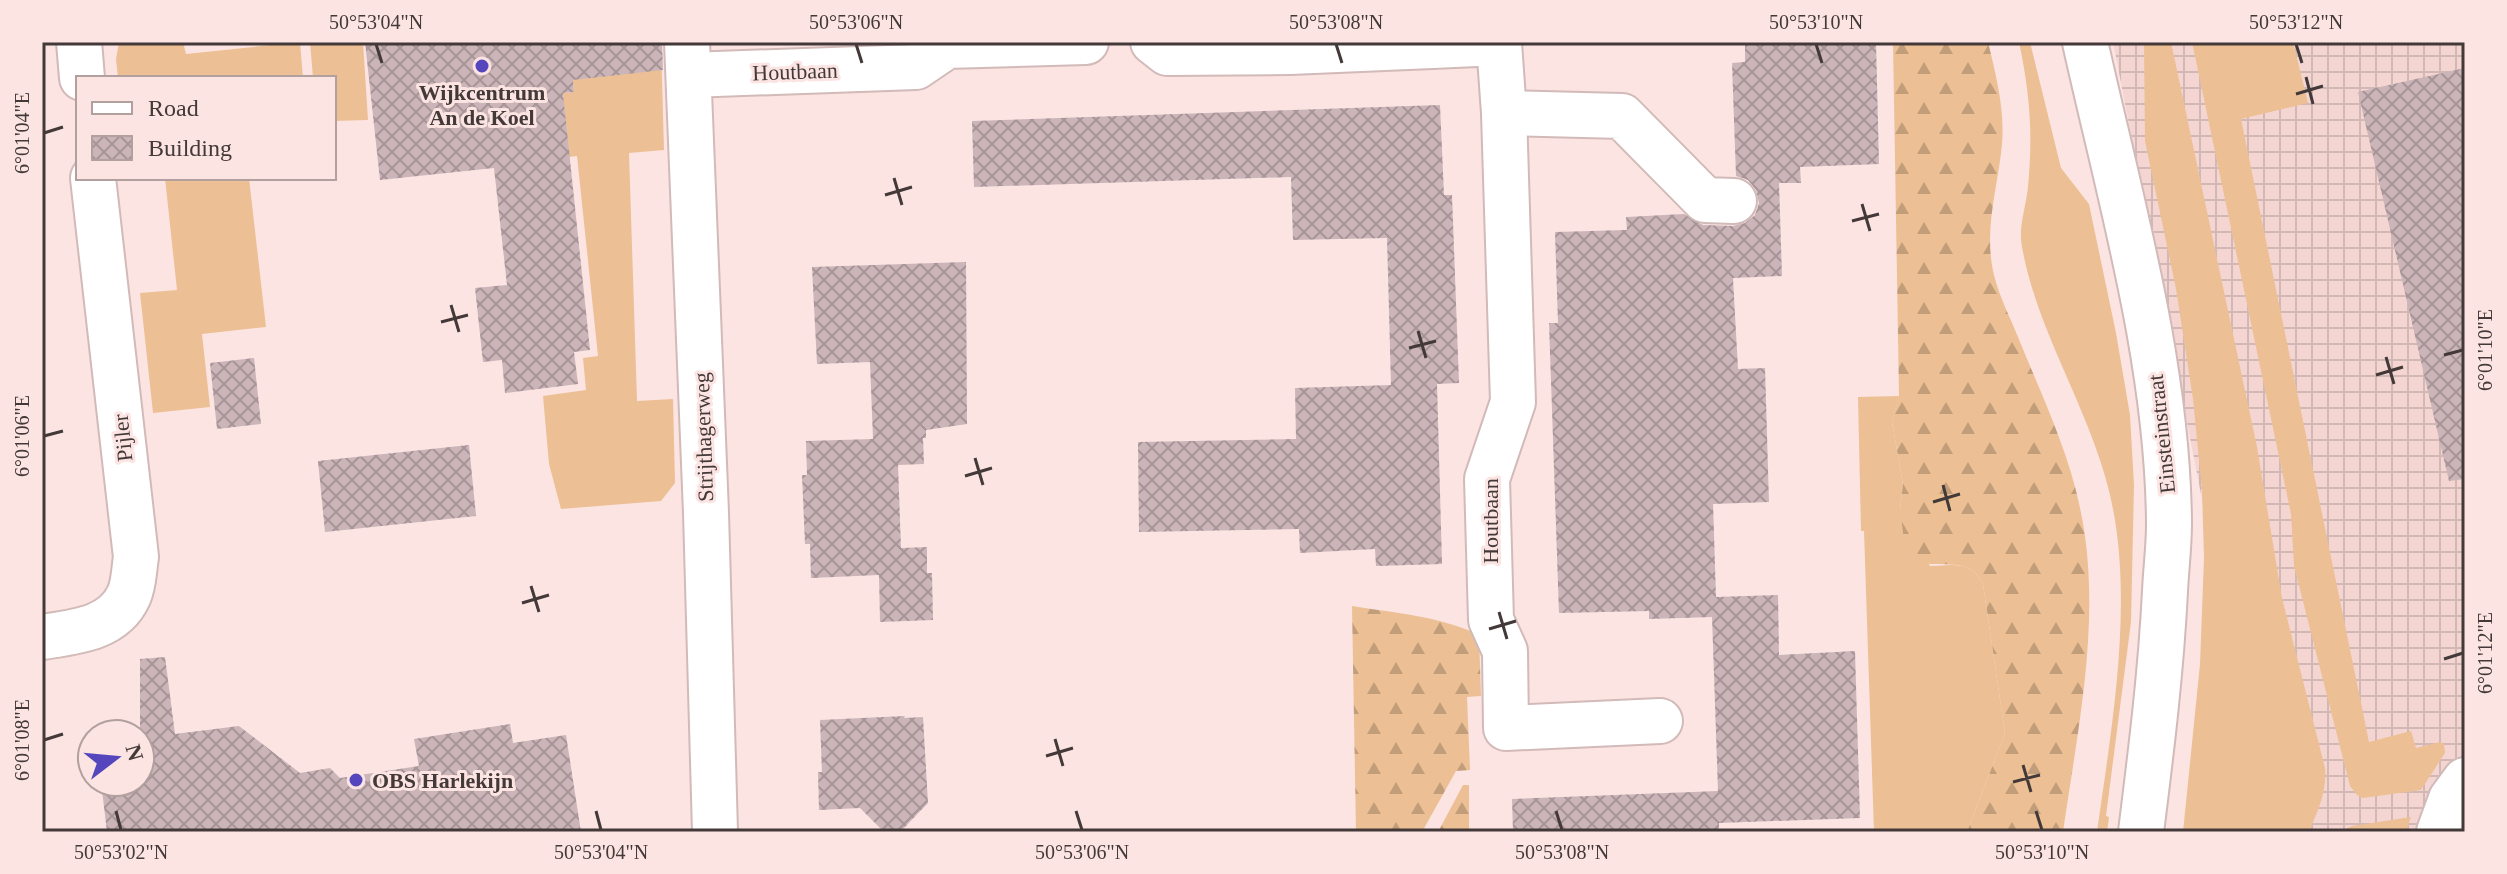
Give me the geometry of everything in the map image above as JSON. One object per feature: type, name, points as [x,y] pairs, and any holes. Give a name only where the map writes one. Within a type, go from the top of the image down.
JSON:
[{"type":"street","points":[[79,42],[82,76]]},
{"type":"street","name":"Houtbaan","points":[[688,58],[916,67],[947,46],[1086,42]]},
{"type":"street","name":"Houtbaan","points":[[1153,42],[1167,53],[1290,52],[1499,43],[1513,402],[1487,479],[1491,620],[1505,651],[1506,728],[1660,721]]},
{"type":"street","name":"Einsteinstraat","points":[[2085,42],[2137,274],[2158,387],[2164,453],[2169,525],[2161,665],[2141,832]]},
{"type":"street","name":"Strijthagerweg","points":[[688,58],[715,832]]},
{"type":"street","points":[[1504,113],[1622,116],[1705,200],[1734,201]]},
{"type":"street","name":"Pijler","points":[[42,637],[99,626],[118,613],[130,593],[136,557],[93,180]]},
{"type":"street","points":[[2439,832],[2451,799],[2465,780]]},
{"type":"shaded area","points":[[2113,42],[2465,42],[2465,832],[2207,832],[2214,561]]},
{"type":"green space","points":[[119,42],[183,42],[186,54],[300,42],[303,76],[118,76]]},
{"type":"green space","points":[[310,42],[363,42],[368,120],[336,121],[336,76],[313,76]]},
{"type":"green space","points":[[1893,42],[1988,42],[1997,80],[2003,131],[1991,225],[1994,275],[2068,464],[2080,508],[2086,548],[2089,629],[2086,670],[2063,832],[1967,832],[2005,733],[1983,584],[1970,569],[1962,566],[1915,561],[1904,540],[1900,509],[1903,484],[1892,422],[1899,395]]},
{"type":"green space","points":[[2019,42],[2030,42],[2061,168],[2089,204],[2130,415],[2134,485],[2131,622],[2106,816],[2109,817],[2107,832],[2097,832],[2119,659],[2120,571],[2116,528],[2099,457],[2039,308],[2022,247],[2030,132],[2026,79]]},
{"type":"green space","points":[[2144,42],[2171,42],[2257,447],[2282,598],[2325,768],[2323,793],[2309,832],[2183,832],[2200,664],[2204,558],[2202,491],[2193,399],[2176,289],[2145,141]]},
{"type":"green space","points":[[2192,42],[2293,42],[2308,103],[2241,119],[2369,742],[2411,731],[2416,748],[2440,742],[2444,744],[2445,753],[2421,790],[2363,798],[2350,786],[2294,566],[2291,514]]},
{"type":"green space","points":[[661,44],[664,150],[629,153],[637,401],[673,399],[675,483],[661,501],[561,509],[549,464],[543,396],[586,390],[583,358],[598,356],[577,156],[569,157],[563,93],[574,92],[573,80]]},
{"type":"green space","points":[[165,180],[249,180],[266,327],[202,334],[210,407],[153,413],[140,293],[177,290]]},
{"type":"green space","points":[[1899,396],[1892,422],[1903,484],[1900,509],[1930,566],[1967,567],[1983,584],[2005,733],[1967,832],[1874,832],[1858,397]]},
{"type":"green space","points":[[1352,606],[1433,619],[1479,635],[1481,696],[1467,697],[1470,770],[1456,771],[1422,832],[1356,832]]},
{"type":"green space","points":[[1463,785],[1469,785],[1469,832],[1438,832]]},
{"type":"green space","points":[[2411,817],[2406,832],[2339,832],[2352,826]]},
{"type":"building","points":[[365,42],[662,42],[663,70],[573,80],[574,92],[563,93],[590,350],[574,352],[578,384],[505,393],[502,360],[483,362],[475,288],[507,285],[494,168],[380,180]]},
{"type":"building","points":[[1745,42],[1876,42],[1879,164],[1800,167],[1801,183],[1779,183],[1782,276],[1733,278],[1738,369],[1765,368],[1769,502],[1713,504],[1716,597],[1778,595],[1779,655],[1855,651],[1860,818],[1719,823],[1719,832],[1513,832],[1512,799],[1718,791],[1712,617],[1649,619],[1649,611],[1559,613],[1549,323],[1558,323],[1555,232],[1627,230],[1626,217],[1684,214],[1703,225],[1733,226],[1745,223],[1755,215],[1759,203],[1756,190],[1748,180],[1736,176],[1732,63],[1745,62]]},
{"type":"building","points":[[2465,68],[2465,479],[2449,481],[2358,92]]},
{"type":"building","points":[[1440,105],[1444,195],[1452,195],[1459,383],[1437,384],[1442,564],[1376,566],[1375,549],[1300,553],[1299,529],[1139,532],[1138,442],[1296,439],[1295,388],[1391,385],[1387,238],[1293,240],[1291,177],[974,187],[972,121]]},
{"type":"building","points":[[966,262],[967,424],[926,430],[926,438],[923,438],[924,464],[898,465],[901,548],[927,547],[927,573],[932,573],[933,620],[880,622],[879,575],[811,578],[810,544],[805,544],[802,475],[807,475],[806,441],[873,439],[870,362],[817,364],[812,267]]},
{"type":"building","points":[[254,358],[261,424],[217,429],[210,363]]},
{"type":"building","points":[[469,445],[476,516],[325,532],[318,461]]},
{"type":"building","name":"OBS Harlekijn","points":[[165,657],[175,734],[239,726],[300,773],[330,768],[340,778],[419,766],[414,739],[510,724],[513,743],[566,735],[581,832],[107,832],[103,798],[156,798],[156,718],[140,718],[140,659]]},
{"type":"building","points":[[923,717],[928,803],[903,829],[882,830],[860,808],[819,810],[818,772],[822,772],[820,720]]},
{"type":"place","name":"Wijkcentrum An de Koel","points":[[482,66]]},
{"type":"place","name":"OBS Harlekijn","points":[[356,780]]}]
